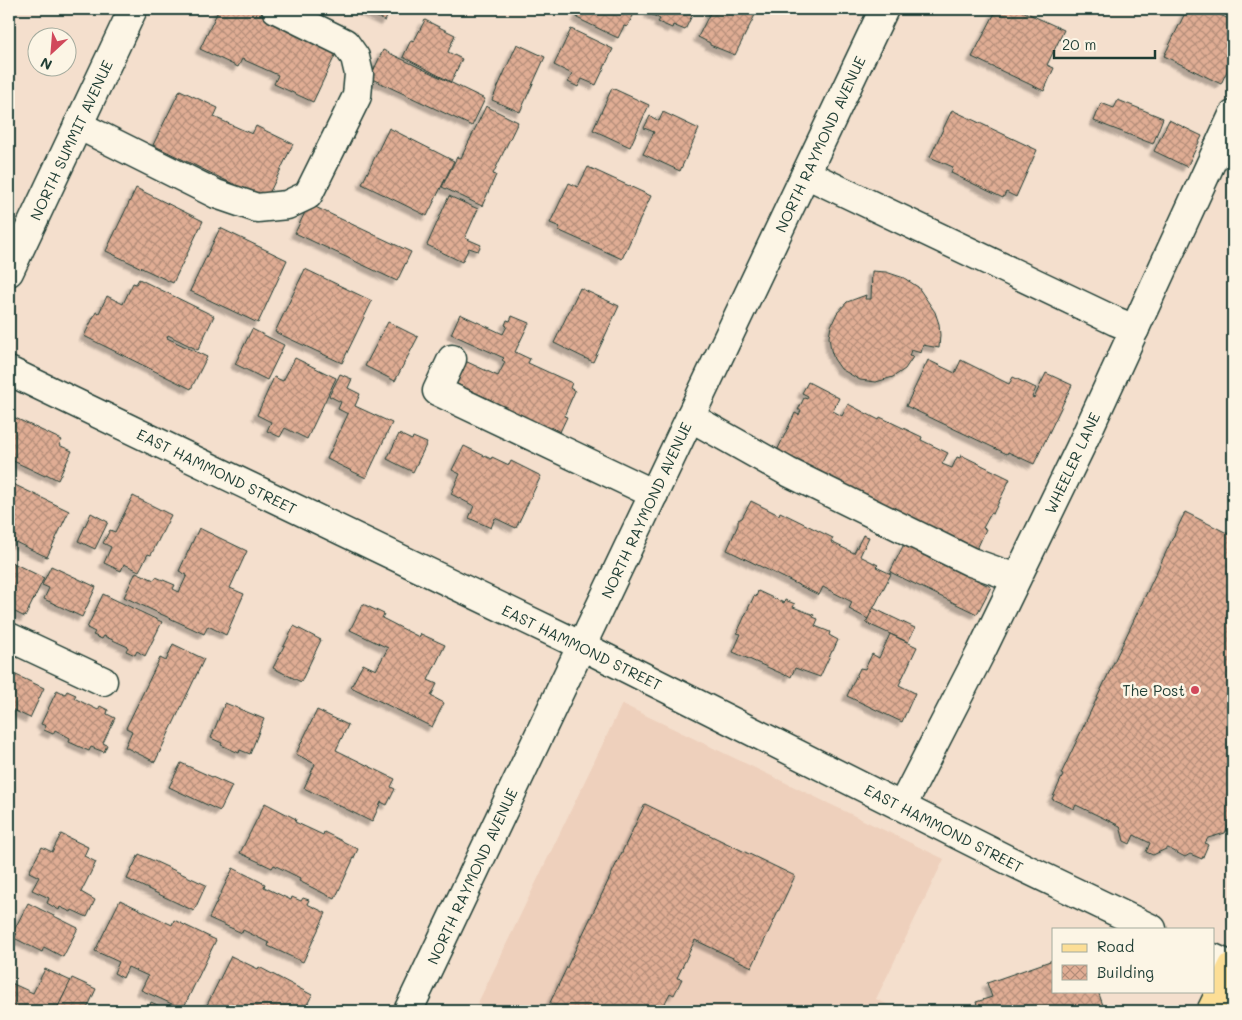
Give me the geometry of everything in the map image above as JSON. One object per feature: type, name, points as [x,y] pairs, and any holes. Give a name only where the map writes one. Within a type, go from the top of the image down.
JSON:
[{"type":"main road","points":[[1210,1011],[1233,967]]},
{"type":"street","name":"NORTH SUMMIT AVENUE","points":[[9,272],[133,9]]},
{"type":"street","points":[[78,125],[216,194],[257,208],[287,206],[308,195],[357,96],[359,74],[355,57],[345,43],[276,9]]},
{"type":"street","name":"NORTH RAYMOND AVENUE","points":[[408,1011],[884,9]]},
{"type":"street","name":"WHEELER LANE","points":[[902,806],[980,654],[1080,448],[1233,114]]},
{"type":"street","points":[[806,174],[1135,329]]},
{"type":"street","points":[[452,359],[437,391],[654,494]]},
{"type":"street","name":"EAST HAMMOND STREET","points":[[9,371],[582,646],[1010,861],[1150,928]]},
{"type":"street","points":[[690,417],[788,472],[971,562],[1016,578]]},
{"type":"street","points":[[9,637],[103,681]]},
{"type":"street","points":[[1214,958],[1233,967]]},
{"type":"shaded area","points":[[622,704],[944,859],[876,999],[901,1011],[474,1011]]},
{"type":"building","points":[[219,9],[264,9],[340,45],[313,102],[274,84],[278,75],[242,59],[238,67],[200,49]]},
{"type":"building","points":[[361,9],[391,9],[385,21]]},
{"type":"building","points":[[581,9],[632,9],[630,12],[634,14],[627,27],[624,26],[618,38],[577,18]]},
{"type":"building","points":[[651,9],[695,9],[685,30],[673,25],[672,28],[658,22],[660,19],[649,13]]},
{"type":"building","points":[[712,9],[747,9],[756,13],[735,55],[710,45],[710,43],[698,37]]},
{"type":"building","points":[[997,9],[1018,9],[1064,30],[1047,65],[1054,68],[1044,91],[972,57]]},
{"type":"building","points":[[1187,9],[1208,9],[1233,21],[1233,58],[1221,84],[1164,56]]},
{"type":"building","points":[[425,20],[455,35],[448,52],[462,59],[451,82],[403,57],[411,40],[414,41]]},
{"type":"building","points":[[571,29],[613,49],[596,85],[582,79],[578,87],[568,82],[572,74],[554,65]]},
{"type":"building","points":[[9,39],[14,42],[9,53]]},
{"type":"building","points":[[517,44],[545,57],[520,112],[492,100]]},
{"type":"building","points":[[383,50],[485,99],[472,126],[370,78]]},
{"type":"building","points":[[612,88],[649,105],[630,147],[593,130]]},
{"type":"building","points":[[180,90],[218,108],[214,117],[252,134],[256,126],[293,144],[266,200],[153,145]]},
{"type":"building","points":[[1118,100],[1163,118],[1153,144],[1094,121],[1101,103],[1114,108]]},
{"type":"building","points":[[486,106],[518,122],[493,174],[496,175],[482,206],[442,187],[457,157],[461,158]]},
{"type":"building","points":[[952,110],[1037,150],[1016,197],[1006,192],[1003,198],[951,173],[953,167],[930,157]]},
{"type":"building","points":[[663,112],[699,129],[680,171],[643,154],[654,132],[644,128],[650,116],[659,121]]},
{"type":"building","points":[[1169,120],[1202,136],[1187,167],[1154,151]]},
{"type":"building","points":[[389,128],[454,161],[427,216],[362,184]]},
{"type":"building","points":[[588,167],[651,196],[622,259],[558,230],[560,227],[550,223],[569,183],[578,187]]},
{"type":"building","points":[[136,188],[203,221],[173,283],[106,251]]},
{"type":"building","points":[[449,196],[478,209],[465,238],[481,245],[478,251],[469,248],[462,262],[427,245]]},
{"type":"building","points":[[309,204],[411,252],[397,281],[295,233]]},
{"type":"building","points":[[220,228],[287,260],[258,323],[190,291]]},
{"type":"building","points":[[305,269],[372,301],[342,363],[275,332]]},
{"type":"building","points":[[872,271],[886,272],[904,278],[918,287],[935,312],[940,335],[939,348],[923,345],[921,353],[911,350],[909,356],[913,357],[905,369],[893,377],[876,382],[860,380],[841,369],[834,359],[829,337],[831,326],[837,313],[847,302],[866,295],[865,299],[871,299]]},
{"type":"building","points":[[139,279],[214,316],[198,350],[168,335],[167,338],[207,357],[191,389],[84,336],[96,312],[99,313],[107,296],[123,304],[133,283],[136,284]]},
{"type":"building","points":[[580,288],[619,306],[593,362],[554,343]]},
{"type":"building","points":[[460,314],[503,334],[507,326],[505,325],[507,320],[510,321],[512,316],[529,323],[515,352],[530,359],[528,363],[572,383],[570,388],[575,391],[564,416],[567,417],[560,432],[551,427],[550,430],[491,404],[493,401],[455,383],[465,361],[498,376],[505,362],[502,360],[504,358],[451,334]]},
{"type":"building","points":[[388,322],[418,337],[395,381],[365,366]]},
{"type":"building","points":[[252,329],[284,345],[267,380],[235,364]]},
{"type":"building","points":[[295,358],[336,378],[307,439],[285,428],[280,437],[267,431],[271,422],[257,415],[274,377],[283,381]]},
{"type":"building","points":[[928,360],[955,373],[961,360],[1009,384],[1013,377],[1036,388],[1032,397],[1034,398],[1046,373],[1072,385],[1034,464],[1008,452],[1007,454],[906,406]]},
{"type":"building","points":[[340,374],[352,379],[348,388],[360,394],[355,406],[392,423],[366,478],[327,459],[348,414],[338,409],[341,402],[329,396]]},
{"type":"building","points":[[808,382],[839,398],[833,411],[842,416],[848,404],[879,420],[880,417],[922,437],[921,440],[948,453],[942,464],[952,468],[957,457],[960,458],[961,455],[1010,479],[993,514],[991,513],[983,528],[986,529],[977,549],[775,455],[795,413],[799,415],[801,410],[798,410],[804,398],[807,399],[808,396],[802,393]]},
{"type":"building","points":[[9,415],[62,440],[59,445],[72,451],[58,480],[9,459]]},
{"type":"building","points":[[399,434],[412,440],[413,437],[427,443],[413,472],[387,459]]},
{"type":"building","points":[[464,446],[509,465],[511,461],[541,476],[516,528],[495,518],[491,528],[469,518],[474,506],[451,494],[460,474],[452,470]]},
{"type":"building","points":[[11,483],[69,511],[47,557],[9,539],[9,488]]},
{"type":"building","points":[[133,496],[171,515],[151,555],[148,554],[139,571],[124,564],[121,571],[104,563],[111,547],[103,543],[110,530],[115,532]]},
{"type":"building","points":[[751,501],[779,515],[780,512],[833,538],[831,542],[854,553],[863,535],[869,537],[860,556],[891,574],[868,619],[849,609],[852,602],[823,587],[819,595],[727,550],[738,525],[738,520],[742,518]]},
{"type":"building","points":[[1185,512],[1233,536],[1233,815],[1225,833],[1208,838],[1205,843],[1208,845],[1202,859],[1190,854],[1185,857],[1168,848],[1153,855],[1146,852],[1150,843],[1134,835],[1130,844],[1124,841],[1120,826],[1076,805],[1074,809],[1052,799],[1063,775],[1061,774]]},
{"type":"building","points":[[91,513],[108,522],[95,549],[78,541]]},
{"type":"building","points":[[199,528],[247,551],[230,588],[244,594],[226,635],[208,626],[204,634],[124,597],[136,572],[154,580],[156,577],[175,585],[173,589],[179,592],[187,575],[179,571]]},
{"type":"building","points":[[904,544],[991,587],[977,614],[890,572]]},
{"type":"building","points":[[9,561],[44,578],[25,617],[9,609]]},
{"type":"building","points":[[51,566],[96,587],[82,617],[44,599],[49,588],[42,585]]},
{"type":"building","points":[[758,591],[784,603],[785,600],[795,604],[793,607],[814,615],[813,617],[818,619],[815,626],[830,632],[829,635],[838,640],[820,677],[795,668],[791,677],[733,652],[741,634],[737,633]]},
{"type":"building","points":[[103,594],[162,622],[145,656],[137,651],[135,655],[126,651],[128,647],[104,636],[102,639],[93,635],[95,632],[87,628]]},
{"type":"building","points":[[363,604],[384,614],[382,618],[419,637],[421,634],[445,645],[428,680],[437,684],[431,696],[444,703],[432,727],[351,687],[363,664],[376,670],[388,648],[350,630]]},
{"type":"building","points":[[873,608],[915,628],[908,642],[866,623]]},
{"type":"building","points":[[294,626],[321,640],[301,682],[273,668]]},
{"type":"building","points":[[890,634],[917,647],[899,685],[915,693],[902,722],[847,696],[860,668],[865,669],[872,654],[879,658]]},
{"type":"building","points":[[173,644],[204,659],[155,762],[125,747],[132,731],[126,728],[160,658],[166,661]]},
{"type":"building","points":[[16,675],[44,688],[30,718],[9,708],[9,691]]},
{"type":"building","points":[[57,690],[65,694],[67,691],[76,695],[74,698],[98,710],[100,706],[108,710],[107,714],[115,718],[103,743],[107,745],[104,752],[91,747],[89,751],[69,742],[70,738],[55,730],[53,734],[44,730],[46,726],[41,724]]},
{"type":"building","points":[[225,703],[264,719],[250,754],[240,750],[239,753],[211,738]]},
{"type":"building","points":[[317,710],[348,725],[336,750],[395,779],[391,787],[395,789],[387,805],[381,802],[372,822],[304,788],[315,764],[296,754]]},
{"type":"building","points":[[181,763],[232,786],[220,811],[169,787]]},
{"type":"building","points":[[265,803],[296,819],[295,822],[323,835],[324,832],[358,849],[335,899],[299,881],[300,878],[274,865],[272,868],[240,853]]},
{"type":"building","points":[[645,804],[795,876],[752,967],[695,940],[677,978],[682,979],[674,995],[670,993],[661,1011],[546,1011]]},
{"type":"building","points":[[61,834],[88,847],[84,856],[96,862],[81,892],[95,900],[87,917],[60,907],[59,910],[47,903],[49,898],[32,890],[39,877],[29,872],[42,847],[52,852]]},
{"type":"building","points":[[139,854],[206,885],[194,911],[127,879]]},
{"type":"building","points":[[233,868],[265,884],[264,887],[291,900],[292,897],[301,901],[303,898],[309,900],[307,904],[326,913],[303,962],[268,946],[269,943],[243,930],[242,933],[209,918]]},
{"type":"building","points":[[120,900],[172,925],[174,920],[216,940],[183,1009],[141,990],[148,976],[128,967],[123,978],[114,973],[119,962],[95,951]]},
{"type":"building","points":[[28,903],[78,928],[63,957],[44,947],[42,952],[14,938],[17,934],[13,932]]},
{"type":"building","points":[[231,956],[258,969],[259,967],[312,995],[304,1011],[214,1011],[206,1007]]},
{"type":"building","points":[[1052,960],[1052,992],[1098,992],[1105,1011],[979,1011],[976,1002],[992,997],[987,983]]},
{"type":"building","points":[[45,969],[71,981],[56,1011],[9,1011],[9,982],[33,993]]},
{"type":"building","points":[[72,978],[96,989],[86,1011],[56,1011]]},
{"type":"building","points":[[151,1002],[162,1007],[160,1011],[148,1011]]},
{"type":"place","name":"The Post","points":[[1195,690]]}]
